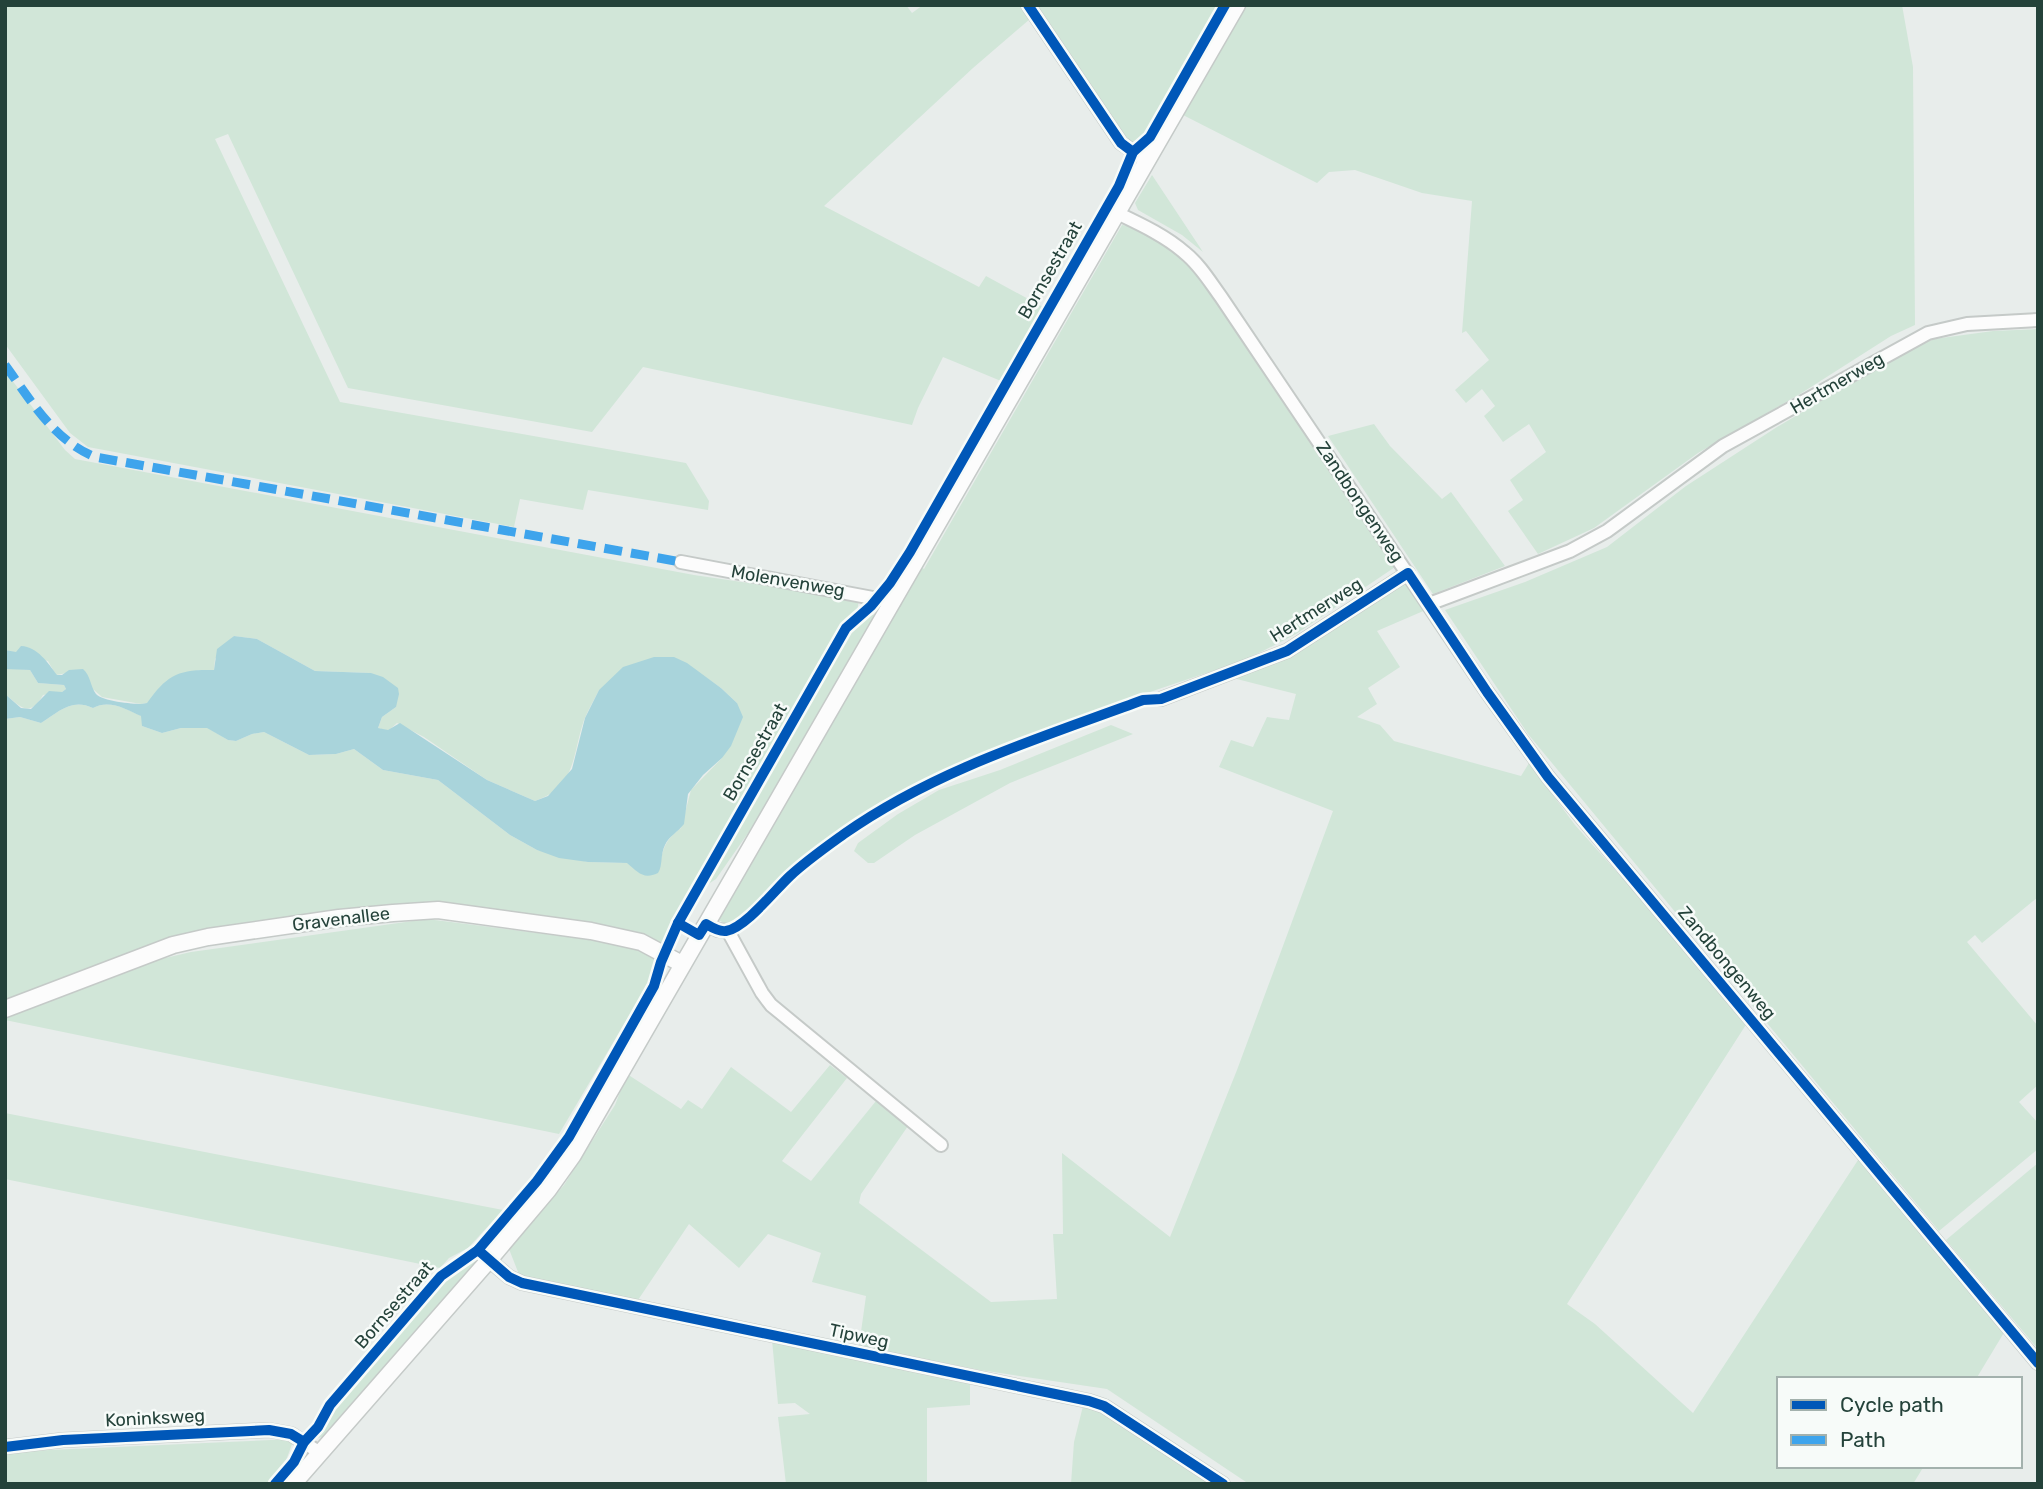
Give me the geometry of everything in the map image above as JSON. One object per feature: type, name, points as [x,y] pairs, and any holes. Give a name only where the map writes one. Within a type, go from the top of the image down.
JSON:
[{"type":"street","points":[[1028,5],[1121,143],[1147,161]]},
{"type":"street","name":"Bornsestraat","points":[[293,1484],[489,1260],[548,1190],[573,1155],[1237,5]]},
{"type":"street","name":"Zandbongenweg","points":[[1117,213],[1167,240],[1185,252],[1199,267],[1487,692],[1548,777],[2038,1363]]},
{"type":"street","name":"Hertmerweg","points":[[1429,604],[1570,551],[1607,531],[1723,446],[1928,333],[1967,324],[2038,320]]},
{"type":"street","name":"Molenvenweg","points":[[681,562],[894,602]]},
{"type":"street","name":"Hertmerweg","points":[[1161,699],[1287,651],[1408,573]]},
{"type":"street","name":"Gravenallee","points":[[5,1009],[173,945],[208,937],[339,918],[404,912],[438,910],[591,931],[641,942],[682,964]]},
{"type":"street","points":[[706,924],[728,931],[771,1005],[941,1144]]},
{"type":"street","name":"Tipweg","points":[[489,1260],[509,1277],[522,1283],[1089,1401],[1104,1406],[1223,1484]]},
{"type":"street","name":"Koninksweg","points":[[5,1447],[63,1440],[269,1430],[291,1434],[320,1453]]},
{"type":"green space","points":[[5,5],[906,5],[912,13],[923,5],[1020,5],[1030,19],[824,206],[979,287],[986,276],[1043,307],[1001,381],[943,357],[912,425],[643,367],[592,432],[348,388],[228,134],[215,139],[340,402],[686,463],[709,501],[708,510],[588,490],[583,510],[520,499],[514,527],[88,447],[70,433],[5,344]]},
{"type":"green space","points":[[1037,5],[1217,5],[1165,102],[1153,121],[1131,146]]},
{"type":"green space","points":[[1245,5],[1902,5],[1913,67],[1915,325],[1891,336],[1800,394],[1698,453],[1594,528],[1538,554],[1508,511],[1523,500],[1510,480],[1546,452],[1529,424],[1503,442],[1484,416],[1495,406],[1482,389],[1466,403],[1455,390],[1489,360],[1466,331],[1462,333],[1472,201],[1422,193],[1355,170],[1329,172],[1317,183],[1183,115]]},
{"type":"green space","points":[[1152,175],[1203,252],[1182,235],[1138,210],[1135,203]]},
{"type":"green space","points":[[1122,225],[1134,227],[1186,254],[1398,565],[1296,634],[1263,651],[945,772],[893,799],[834,839],[746,917],[732,923],[722,922],[718,919],[918,565],[924,569]]},
{"type":"green space","points":[[2038,329],[2038,897],[1982,943],[1975,935],[1967,942],[2038,1026],[2038,1085],[2019,1102],[2038,1123],[2038,1149],[1939,1231],[1528,734],[1445,610],[1525,582],[1607,547],[1686,486],[1777,427],[1900,354],[1934,339],[1993,331]]},
{"type":"green space","points":[[5,371],[65,450],[75,459],[694,575],[859,599],[857,612],[860,618],[880,613],[827,698],[788,776],[716,879],[684,900],[690,914],[670,928],[661,945],[633,932],[435,904],[183,939],[5,1003],[5,719],[20,717],[41,723],[72,705],[93,708],[105,704],[142,716],[142,726],[162,733],[181,728],[208,728],[228,740],[236,741],[264,732],[309,755],[336,754],[354,749],[383,770],[438,780],[510,835],[537,850],[588,862],[627,863],[661,859],[668,841],[681,828],[691,790],[722,758],[737,703],[704,676],[599,690],[584,720],[566,778],[549,795],[535,801],[487,780],[424,737],[397,723],[388,731],[378,728],[382,717],[396,707],[371,673],[315,671],[257,639],[234,636],[215,659],[214,670],[198,670],[147,703],[102,697],[67,673],[56,675],[48,661],[5,650]]},
{"type":"green space","points":[[1374,424],[1390,446],[1442,499],[1451,492],[1505,566],[1433,594],[1328,436]]},
{"type":"green space","points":[[1407,579],[1428,609],[1377,631],[1400,667],[1368,688],[1377,704],[1357,717],[1380,725],[1394,741],[1521,776],[1529,763],[1575,825],[1749,1020],[1567,1304],[1595,1324],[1693,1413],[1860,1157],[2005,1331],[1977,1377],[1777,1377],[1777,1468],[1923,1468],[1913,1484],[1249,1484],[1107,1389],[980,1370],[859,1346],[866,1296],[812,1282],[821,1253],[768,1234],[739,1268],[689,1224],[638,1300],[520,1277],[509,1249],[564,1185],[615,1105],[627,1074],[681,1109],[688,1100],[702,1109],[731,1067],[791,1112],[830,1065],[847,1078],[782,1161],[811,1181],[876,1101],[908,1126],[861,1194],[859,1203],[991,1302],[1057,1299],[1053,1234],[1063,1234],[1062,1153],[1170,1237],[1237,1070],[1333,811],[1219,767],[1231,740],[1253,747],[1267,717],[1289,720],[1296,694],[1229,677],[1291,656]]},
{"type":"green space","points":[[5,669],[30,670],[38,683],[64,685],[66,689],[43,695],[33,707],[24,708],[5,694]]},
{"type":"green space","points":[[1111,725],[1133,734],[1010,783],[915,835],[874,863],[868,863],[854,851],[858,843],[898,814],[939,790],[1000,770]]},
{"type":"green space","points":[[427,919],[631,945],[656,956],[653,973],[646,987],[559,1134],[5,1020],[161,959],[191,952]]},
{"type":"green space","points":[[5,1113],[503,1210],[468,1248],[449,1258],[440,1268],[5,1179]]},
{"type":"green space","points":[[2038,1163],[2038,1349],[1946,1240]]},
{"type":"green space","points":[[482,1256],[323,1437],[310,1439],[454,1271]]},
{"type":"green space","points":[[772,1340],[970,1379],[970,1405],[927,1408],[927,1484],[786,1484],[778,1417],[810,1414],[795,1403],[778,1404]]},
{"type":"green space","points":[[1084,1402],[1219,1484],[1071,1484],[1074,1442]]},
{"type":"green space","points":[[294,1439],[285,1463],[267,1484],[5,1484],[5,1452]]},
{"type":"water","points":[[234,636],[257,639],[315,671],[371,673],[383,677],[398,688],[399,694],[396,707],[382,717],[378,728],[388,730],[400,723],[487,780],[535,801],[548,796],[572,769],[585,718],[599,690],[623,667],[654,657],[674,657],[687,663],[721,688],[737,703],[743,717],[731,746],[688,794],[684,824],[665,845],[658,873],[648,876],[627,863],[559,858],[537,850],[510,835],[438,780],[383,770],[354,749],[336,754],[309,755],[264,732],[236,741],[228,740],[207,728],[181,728],[162,733],[142,726],[141,716],[105,704],[93,708],[72,705],[41,723],[20,717],[5,719],[5,694],[21,708],[31,709],[49,691],[62,692],[66,689],[64,685],[38,683],[30,670],[5,669],[5,650],[16,652],[21,646],[33,649],[57,675],[69,670],[83,669],[96,694],[104,699],[141,704],[147,703],[167,680],[174,676],[191,671],[214,670],[217,649]]},
{"type":"marked path","points":[[5,365],[33,405],[55,429],[80,450],[95,457],[681,562]]},
{"type":"cycle path","points":[[1028,5],[1121,143],[1133,152]]},
{"type":"cycle path","points":[[275,1484],[294,1462],[304,1442],[318,1427],[330,1405],[441,1276],[478,1250],[537,1181],[569,1137],[654,986],[678,923],[846,628],[871,606],[910,552],[1119,186],[1133,152],[1150,137],[1225,5]]},
{"type":"cycle path","points":[[678,923],[699,935],[706,924],[721,931],[734,928],[751,916],[816,854],[879,811],[915,791],[1027,742],[1143,700],[1161,699],[1287,651],[1408,573],[1487,692],[1548,777],[2038,1363]]},
{"type":"cycle path","points":[[478,1250],[509,1277],[522,1283],[1089,1401],[1104,1406],[1223,1484]]},
{"type":"cycle path","points":[[5,1447],[63,1440],[269,1430],[291,1434],[304,1442]]}]
